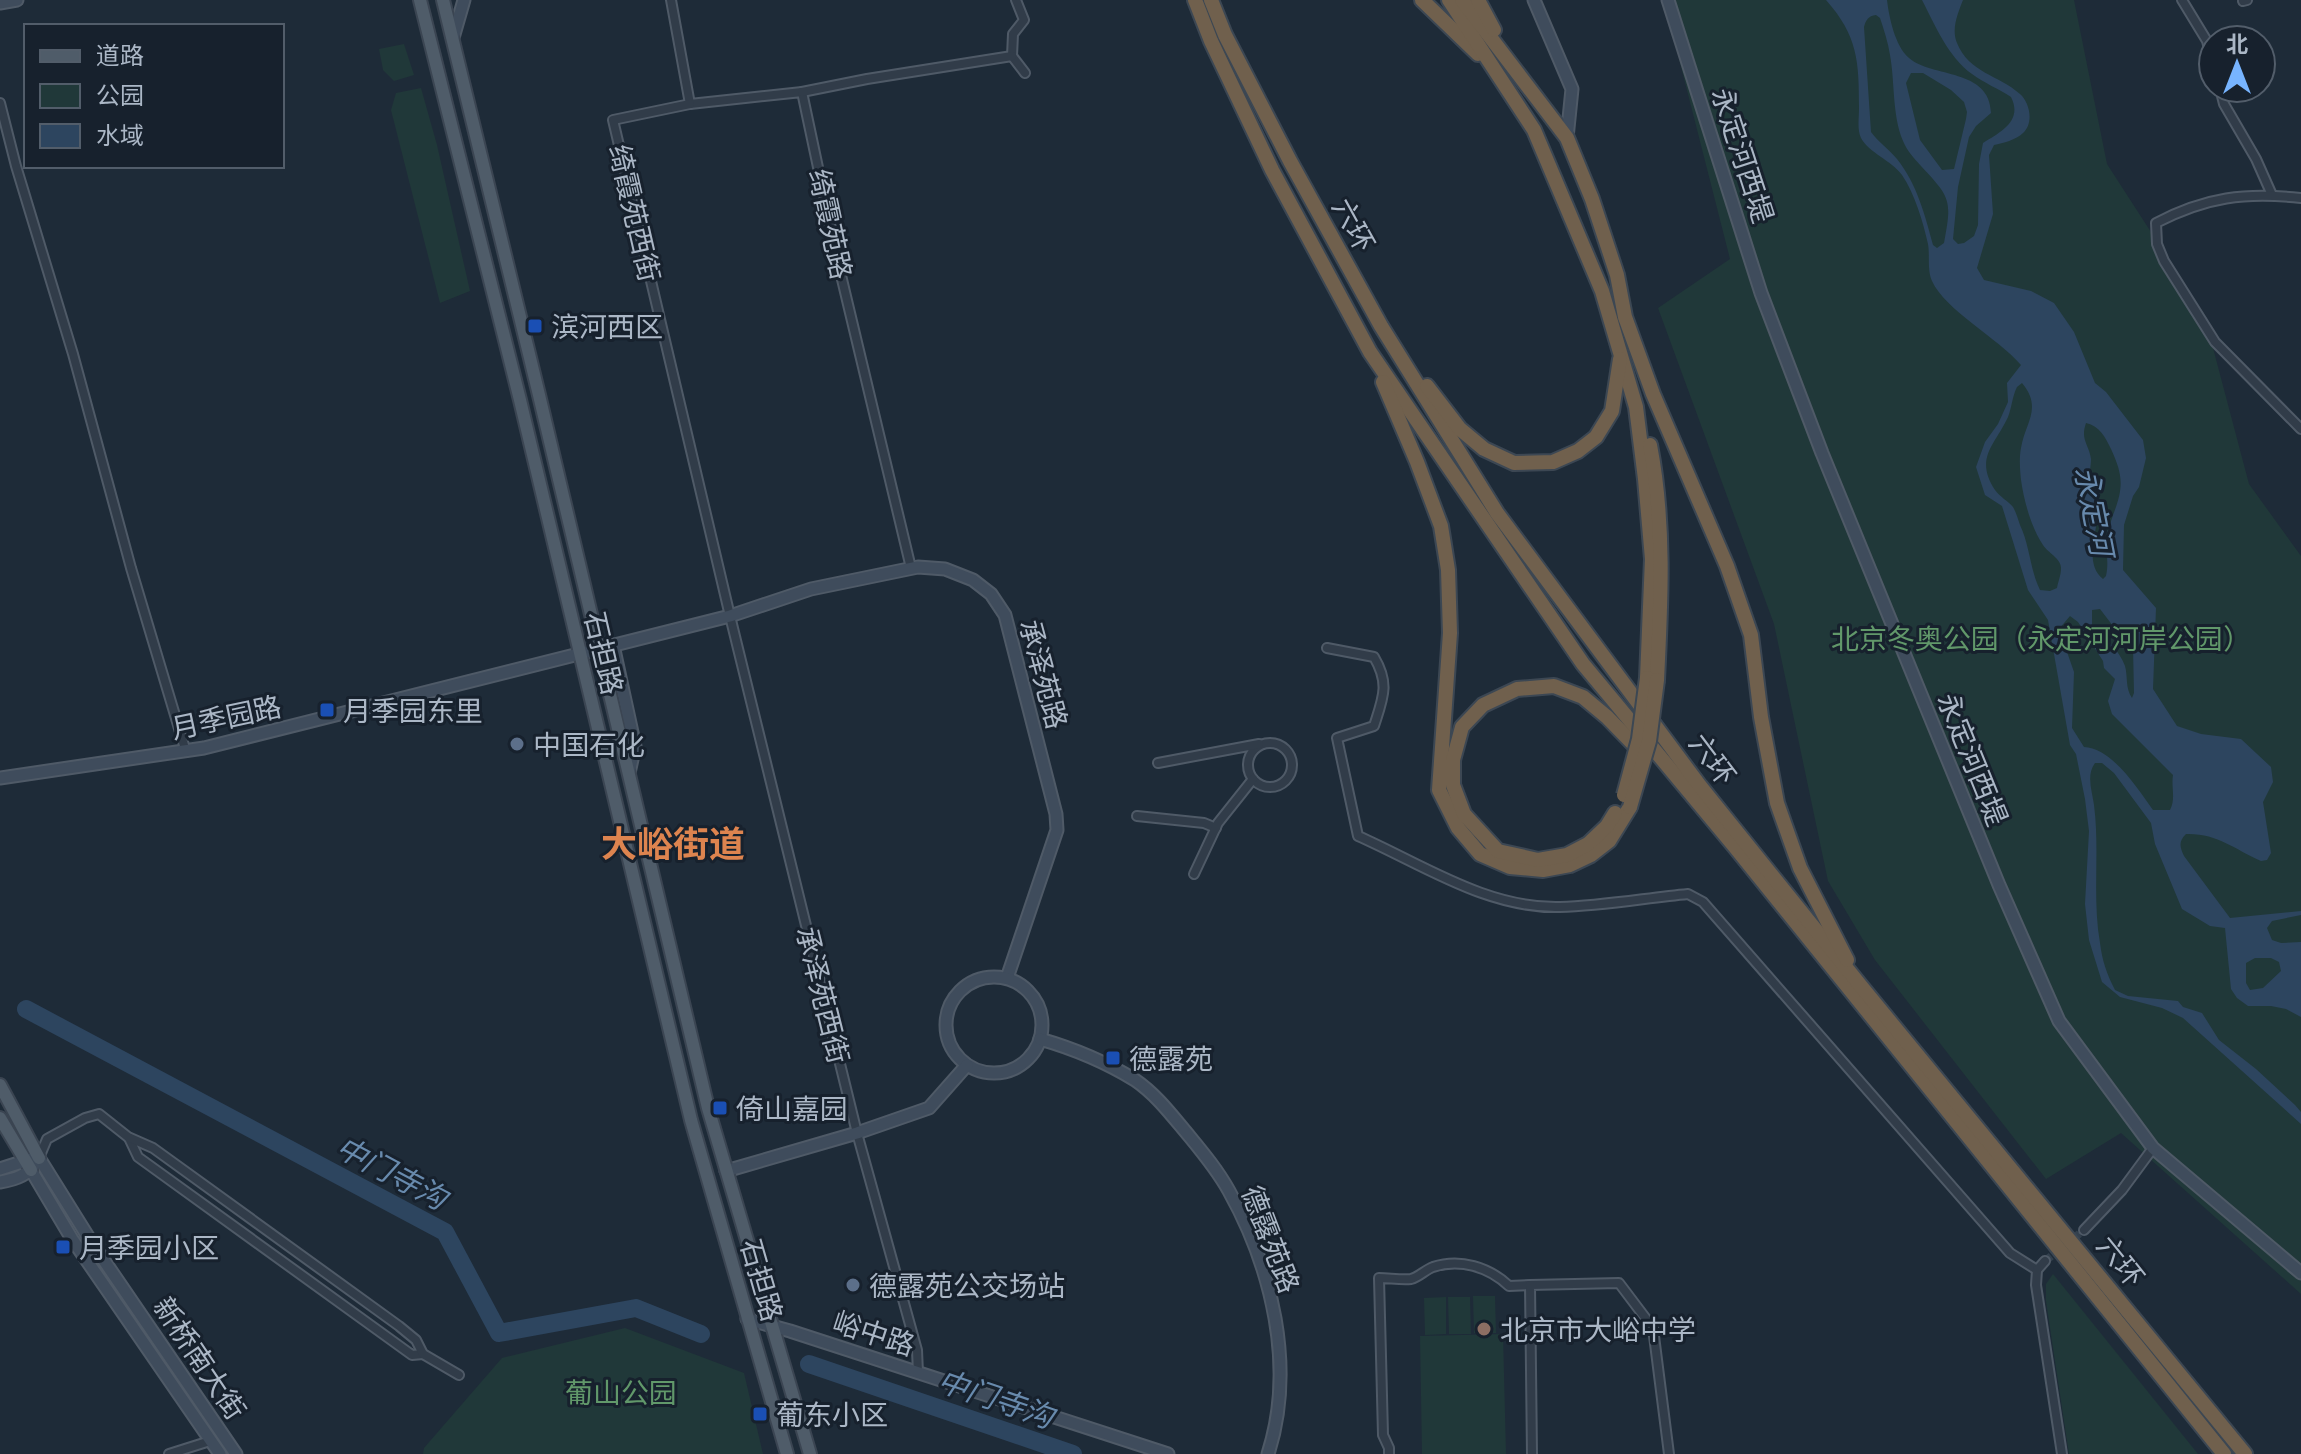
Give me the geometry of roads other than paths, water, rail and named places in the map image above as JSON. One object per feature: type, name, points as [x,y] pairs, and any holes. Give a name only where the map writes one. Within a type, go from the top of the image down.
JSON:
[{"type":"highway","points":[[1195,0],[1218,38]]},
{"type":"highway","points":[[1211,0],[1218,38]]},
{"type":"highway","points":[[1449,0],[1534,130],[1602,291],[1636,407],[1651,546],[1652,679]]},
{"type":"highway","points":[[1370,352],[1441,526],[1448,570],[1450,633],[1439,790],[1458,828],[1480,854],[1510,867],[1543,870],[1570,865],[1591,855],[1609,841],[1626,805],[1652,679],[1662,558],[1656,477],[1617,275],[1592,199],[1567,138],[1462,0]]},
{"type":"highway","points":[[1478,0],[1515,69]]},
{"type":"highway","points":[[1423,1],[1499,74]]},
{"type":"highway","name":"六环","points":[[1218,38],[1381,326],[1497,513],[1700,786],[2245,1454]]},
{"type":"highway","name":"六环","points":[[1218,38],[1272,170],[1370,352],[1583,664],[1735,847],[2224,1454]]},
{"type":"highway","points":[[1625,317],[1653,394],[1727,566],[1751,635],[1761,717],[1777,803],[1800,868],[1860,985]]},
{"type":"highway","points":[[1381,326],[1460,429],[1484,449],[1514,463],[1553,462],[1578,451],[1596,437],[1612,411],[1620,354]]},
{"type":"highway","points":[[1626,805],[1588,844],[1567,855],[1538,860],[1498,851],[1464,814],[1453,785],[1453,760],[1462,727],[1483,705],[1517,689],[1554,686],[1583,697],[1607,717],[1735,847]]},
{"type":"main road","name":"石担路","points":[[420,0],[517,385],[691,1120],[787,1454]]},
{"type":"main road","name":"石担路","points":[[443,0],[708,1108],[810,1454]]},
{"type":"main road","name":"新桥南大街","points":[[0,1085],[39,1158]]},
{"type":"main road","name":"新桥南大街","points":[[0,1118],[28,1165]]},
{"type":"street","points":[[0,3],[17,0]]},
{"type":"street","points":[[453,39],[464,0]]},
{"type":"street","points":[[671,0],[690,104],[802,92],[1012,56]]},
{"type":"street","points":[[1016,0],[1024,20],[1013,34],[1012,56],[1025,73]]},
{"type":"street","points":[[1534,0],[1572,89],[1567,138]]},
{"type":"street","name":"永定河西堤","points":[[1668,0],[1761,293],[1822,453],[1999,885],[2059,1021],[2153,1148],[2301,1273]]},
{"type":"street","points":[[2182,0],[2197,25]]},
{"type":"street","name":"绮霞苑路","points":[[802,92],[840,271],[911,568]]},
{"type":"street","points":[[0,103],[186,752]]},
{"type":"street","name":"绮霞苑西街","points":[[690,104],[613,120],[730,616]]},
{"type":"street","points":[[2224,104],[2256,159],[2272,195]]},
{"type":"street","points":[[2301,198],[2240,195],[2198,204],[2156,223],[2157,244],[2164,261],[2215,342],[2301,429]]},
{"type":"street","name":"承泽苑路","points":[[598,648],[730,616],[811,589],[911,568],[945,569],[973,580],[991,594],[1005,615],[1056,814],[1057,830],[1007,978]]},
{"type":"street","name":"承泽苑西街","points":[[730,616],[857,1133],[912,1328],[918,1373]]},
{"type":"street","points":[[613,645],[635,746],[629,774]]},
{"type":"street","name":"月季园路","points":[[0,778],[186,752],[598,648]]},
{"type":"street","points":[[1327,648],[1374,657],[1383,673],[1384,694],[1374,726],[1337,738],[1358,836],[1463,887],[1515,902],[1558,907],[1688,894],[1703,902],[2010,1253],[2037,1270]]},
{"type":"street","points":[[1158,763],[1264,743],[1278,744],[1289,753],[1291,774],[1273,787],[1253,779],[1248,765],[1252,752],[1264,743]]},
{"type":"street","points":[[1194,874],[1216,828],[1253,779]]},
{"type":"street","points":[[1137,816],[1204,823],[1216,828]]},
{"type":"street","points":[[991,976],[1022,984],[1033,995],[1040,1009],[1043,1024],[1040,1039],[1033,1053],[1022,1064],[1008,1071],[992,1073],[977,1070],[952,1050],[946,1035],[945,1018],[950,1002],[960,989],[974,980],[991,976]]},
{"type":"street","name":"德露苑路","points":[[1040,1039],[1080,1051],[1141,1085],[1166,1108],[1228,1188],[1264,1274],[1280,1351],[1275,1432],[1268,1454]]},
{"type":"street","points":[[726,1171],[857,1133],[929,1108],[967,1065]]},
{"type":"street","points":[[0,1182],[16,1178],[39,1158],[47,1139],[85,1118],[99,1114],[128,1137],[153,1148],[399,1326],[416,1340],[423,1354],[459,1375]]},
{"type":"street","points":[[128,1137],[138,1157],[412,1355],[423,1354]]},
{"type":"street","points":[[2084,1230],[2122,1190],[2153,1148]]},
{"type":"street","name":"新桥南大街","points":[[39,1158],[92,1243],[236,1454]]},
{"type":"street","points":[[0,1169],[28,1165]]},
{"type":"street","name":"新桥南大街","points":[[28,1165],[72,1239],[220,1454]]},
{"type":"street","points":[[2045,1261],[2037,1270],[2036,1285],[2062,1454]]},
{"type":"street","points":[[1389,1454],[1383,1435],[1379,1278],[1414,1279],[1430,1268],[1448,1264],[1470,1265],[1492,1272],[1509,1286],[1619,1283],[1653,1328],[1669,1454]]},
{"type":"street","points":[[1530,1285],[1532,1454]]},
{"type":"street","name":"峪中路","points":[[747,1319],[1168,1454]]},
{"type":"street","points":[[169,1454],[210,1441]]},
{"type":"water","name":"永定河","points":[[1826,0],[1887,0],[1896,39],[1909,58],[1931,69],[1971,81],[1981,88],[1988,99],[1991,113],[1969,137],[1958,187],[1953,239],[1958,244],[1974,236],[1978,225],[1979,164],[1983,143],[2008,125],[2014,105],[2011,97],[1963,67],[1943,40],[1922,0],[1963,0],[1955,32],[1962,53],[1977,67],[2020,94],[2026,102],[2030,119],[2026,129],[2017,138],[1994,145],[1989,155],[1993,214],[1977,268],[1984,280],[2031,291],[2054,303],[2074,332],[2095,383],[2106,392],[2143,440],[2146,458],[2124,525],[2123,570],[2156,608],[2153,689],[2177,726],[2201,734],[2241,739],[2271,767],[2273,782],[2263,802],[2271,853],[2267,860],[2261,861],[2216,839],[2197,834],[2186,834],[2181,842],[2182,850],[2230,918],[2301,911],[2301,915],[2272,921],[2267,928],[2272,940],[2301,942],[2301,1017],[2286,1009],[2248,1006],[2237,998],[2231,989],[2225,928],[2210,926],[2182,909],[2155,844],[2151,823],[2114,773],[2102,763],[2095,763],[2090,783],[2096,822],[2098,926],[2107,973],[2115,990],[2128,996],[2178,1001],[2183,1007],[2202,1013],[2219,1040],[2295,1105],[2301,1112],[2301,1124],[2183,1018],[2162,1008],[2120,997],[2102,982],[2089,940],[2085,904],[2089,831],[2085,799],[2076,754],[2070,745],[2048,620],[2028,590],[2002,506],[1985,495],[1976,467],[1985,442],[2008,402],[2007,383],[2021,365],[1948,303],[1932,281],[1928,244],[1911,191],[1902,175],[1869,148],[1860,135],[1857,63],[1851,38]],"holes":[[[1871,16],[1880,18],[1887,41],[1897,120],[1903,141],[1947,200],[1944,243],[1937,248],[1933,245],[1910,179],[1897,159],[1871,132],[1864,27]],[[1911,73],[1923,73],[1964,102],[1966,119],[1954,169],[1942,170],[1920,140],[1906,83]],[[2022,383],[2032,408],[2020,456],[2026,505],[2039,538],[2061,565],[2057,588],[2050,591],[2040,590],[2015,511],[1995,490],[1986,469],[1989,452],[2008,417],[2017,387]],[[2086,423],[2102,433],[2118,466],[2121,481],[2106,539],[2107,567],[2103,579],[2093,563],[2099,501],[2090,475],[2091,459],[2084,434]],[[2100,609],[2113,626],[2129,639],[2133,647],[2132,698],[2119,654],[2092,627],[2092,610]],[[2070,616],[2078,622],[2103,661],[2104,668],[2115,679],[2108,701],[2112,714],[2173,775],[2170,810],[2153,810],[2114,762],[2104,754],[2084,747],[2072,728],[2074,672],[2059,629]],[[2255,958],[2271,958],[2279,962],[2281,971],[2263,988],[2250,990],[2246,983],[2246,963]]]},
{"type":"waterway","name":"中门寺沟","points":[[26,1009],[445,1232],[499,1333],[636,1308],[701,1334]]},
{"type":"waterway","name":"中门寺沟","points":[[809,1364],[1073,1454]]},
{"type":"tunnel","points":[[2045,1261],[2084,1230]]},
{"type":"place","name":"滨河西区","points":[[535,326]]},
{"type":"place","name":"月季园东里","points":[[327,710]]},
{"type":"place","name":"中国石化","points":[[517,744]]},
{"type":"place","name":"德露苑","points":[[1113,1058]]},
{"type":"place","name":"倚山嘉园","points":[[720,1108]]},
{"type":"place","name":"月季园小区","points":[[63,1247]]},
{"type":"place","name":"德露苑公交场站","points":[[853,1285]]},
{"type":"place","name":"北京市大峪中学","points":[[1484,1329]]},
{"type":"place","name":"葡东小区","points":[[760,1414]]},
{"type":"district","name":"大峪街道","points":[[673,843]]},
{"type":"park label","name":"北京冬奥公园（永定河河岸公园）","points":[[2041,638]]},
{"type":"park label","name":"葡山公园","points":[[621,1392]]}]
